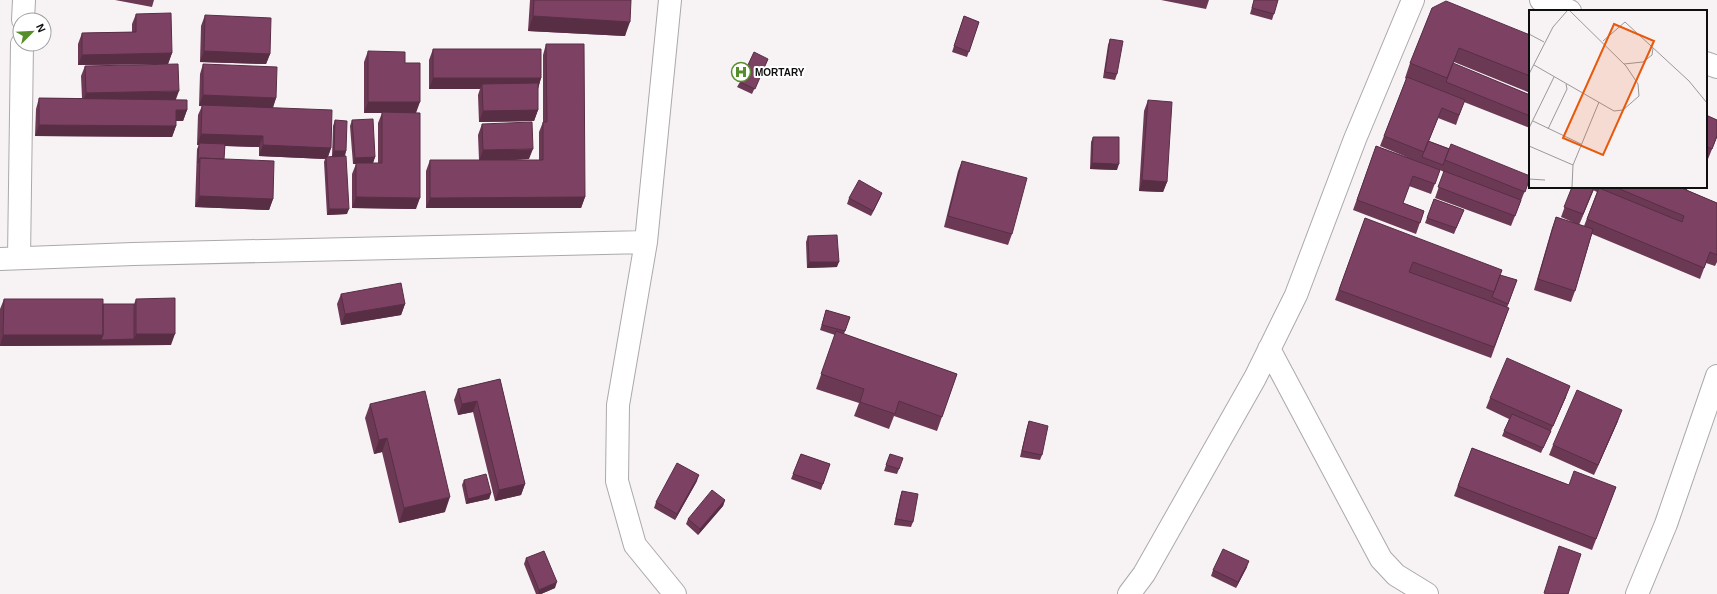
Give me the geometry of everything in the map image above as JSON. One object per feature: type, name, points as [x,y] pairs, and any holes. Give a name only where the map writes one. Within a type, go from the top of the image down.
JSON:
[{"type":"street","points":[[23,12],[24,0]]},
{"type":"street","points":[[670,0],[646,242],[618,405],[617,481],[635,545],[675,594]]},
{"type":"street","points":[[1129,594],[1144,574],[1255,378],[1296,295],[1355,139],[1413,0]]},
{"type":"street","points":[[1541,0],[1567,10]]},
{"type":"street","points":[[22,52],[9,259],[133,254],[646,242]]},
{"type":"street","points":[[1707,63],[1717,67]]},
{"type":"street","points":[[1269,349],[1381,559],[1396,576],[1427,594]]},
{"type":"street","points":[[1638,594],[1666,524],[1717,376]]},
{"type":"building","points":[[534,0],[631,0],[630,22],[533,16]]},
{"type":"building","points":[[1254,0],[1278,0],[1274,14],[1252,8]]},
{"type":"building","points":[[1446,1],[1529,35],[1529,76],[1459,48],[1447,78],[1410,63],[1432,8]]},
{"type":"building","points":[[171,13],[172,53],[82,55],[82,33],[136,32],[136,14]]},
{"type":"building","points":[[205,15],[271,18],[270,54],[204,51]]},
{"type":"building","points":[[964,16],[979,22],[969,52],[954,46]]},
{"type":"building","points":[[1110,39],[1123,41],[1117,74],[1105,72]]},
{"type":"building","points":[[546,44],[584,44],[585,197],[430,198],[430,160],[543,160],[543,122],[547,122]]},
{"type":"building","points":[[433,49],[541,49],[541,78],[433,78]]},
{"type":"building","points":[[368,51],[405,52],[405,63],[420,63],[420,102],[368,102]]},
{"type":"building","points":[[754,52],[768,59],[755,89],[740,82]]},
{"type":"building","points":[[1453,63],[1529,95],[1529,116],[1446,82]]},
{"type":"building","points":[[178,64],[179,91],[86,93],[85,66]]},
{"type":"building","points":[[203,64],[277,67],[276,98],[203,95]]},
{"type":"building","points":[[1407,77],[1465,100],[1459,115],[1442,108],[1424,152],[1384,136]]},
{"type":"building","points":[[538,83],[538,110],[483,111],[482,84]]},
{"type":"building","points":[[39,98],[187,100],[187,110],[176,110],[176,126],[39,125]]},
{"type":"building","points":[[1148,100],[1172,102],[1167,182],[1142,180]]},
{"type":"building","points":[[202,105],[332,110],[331,148],[263,145],[263,136],[201,134]]},
{"type":"building","points":[[382,112],[420,113],[420,198],[356,197],[356,163],[382,163]]},
{"type":"building","points":[[1707,115],[1717,120],[1717,136],[1712,149],[1707,146]]},
{"type":"building","points":[[373,119],[375,157],[355,158],[352,120]]},
{"type":"building","points":[[335,120],[347,121],[346,151],[334,151]]},
{"type":"building","points":[[532,122],[533,149],[483,150],[482,124]]},
{"type":"building","points":[[1093,137],[1119,137],[1119,164],[1092,163]]},
{"type":"building","points":[[1428,141],[1449,149],[1443,165],[1422,157]]},
{"type":"building","points":[[199,143],[225,144],[224,159],[200,158],[198,163]]},
{"type":"building","points":[[1451,144],[1529,176],[1529,181],[1525,192],[1445,160]]},
{"type":"building","points":[[1376,146],[1440,170],[1435,184],[1413,176],[1403,203],[1424,211],[1420,223],[1357,200]]},
{"type":"building","points":[[346,156],[349,209],[329,209],[326,157]]},
{"type":"building","points":[[200,158],[274,161],[273,199],[199,196]]},
{"type":"building","points":[[962,161],[1027,178],[1012,234],[948,216]]},
{"type":"building","points":[[1444,171],[1521,200],[1515,216],[1438,187]]},
{"type":"building","points":[[859,180],[882,193],[873,211],[849,198]]},
{"type":"building","points":[[1572,188],[1594,188],[1583,214],[1564,207]]},
{"type":"building","points":[[1599,188],[1682,222],[1684,216],[1617,188],[1681,188],[1717,203],[1717,255],[1710,252],[1704,268],[1587,219]]},
{"type":"building","points":[[1434,199],[1464,210],[1456,228],[1427,218]]},
{"type":"building","points":[[1556,217],[1593,229],[1575,291],[1538,279]]},
{"type":"building","points":[[1365,218],[1502,270],[1494,292],[1413,262],[1409,272],[1509,308],[1494,347],[1339,290]]},
{"type":"building","points":[[837,235],[839,262],[809,262],[808,236]]},
{"type":"building","points":[[1500,275],[1517,280],[1508,304],[1492,297]]},
{"type":"building","points":[[401,283],[405,304],[345,314],[341,294]]},
{"type":"building","points":[[175,298],[175,334],[136,334],[136,299]]},
{"type":"building","points":[[4,299],[103,299],[103,335],[3,335]]},
{"type":"building","points":[[103,304],[134,304],[134,339],[101,340],[103,335]]},
{"type":"building","points":[[826,310],[850,317],[845,331],[822,325]]},
{"type":"building","points":[[836,331],[957,374],[942,417],[899,401],[895,414],[860,402],[864,389],[821,374]]},
{"type":"building","points":[[1507,358],[1570,386],[1553,426],[1490,398]]},
{"type":"building","points":[[500,379],[525,484],[499,490],[477,401],[462,404],[458,389]]},
{"type":"building","points":[[1577,390],[1622,410],[1598,465],[1553,445]]},
{"type":"building","points":[[425,391],[450,497],[404,508],[387,438],[379,440],[370,404]]},
{"type":"building","points":[[1512,414],[1551,431],[1543,448],[1504,431]]},
{"type":"building","points":[[1029,421],[1048,426],[1042,455],[1022,451]]},
{"type":"building","points":[[1472,448],[1569,485],[1574,471],[1616,487],[1596,539],[1458,486]]},
{"type":"building","points":[[801,454],[830,464],[823,484],[793,474]]},
{"type":"building","points":[[890,454],[903,458],[899,469],[886,465]]},
{"type":"building","points":[[677,463],[699,475],[677,514],[656,502]]},
{"type":"building","points":[[486,474],[491,493],[468,499],[464,480]]},
{"type":"building","points":[[712,490],[725,500],[700,529],[688,519]]},
{"type":"building","points":[[902,491],[918,494],[913,522],[896,519]]},
{"type":"building","points":[[1559,546],[1581,554],[1568,594],[1546,594],[1544,593]]},
{"type":"building","points":[[1223,549],[1249,561],[1238,582],[1213,570]]},
{"type":"building","points":[[544,551],[557,582],[539,590],[526,558]]},
{"type":"place","name":"MORTARY","points":[[741,72]]}]
